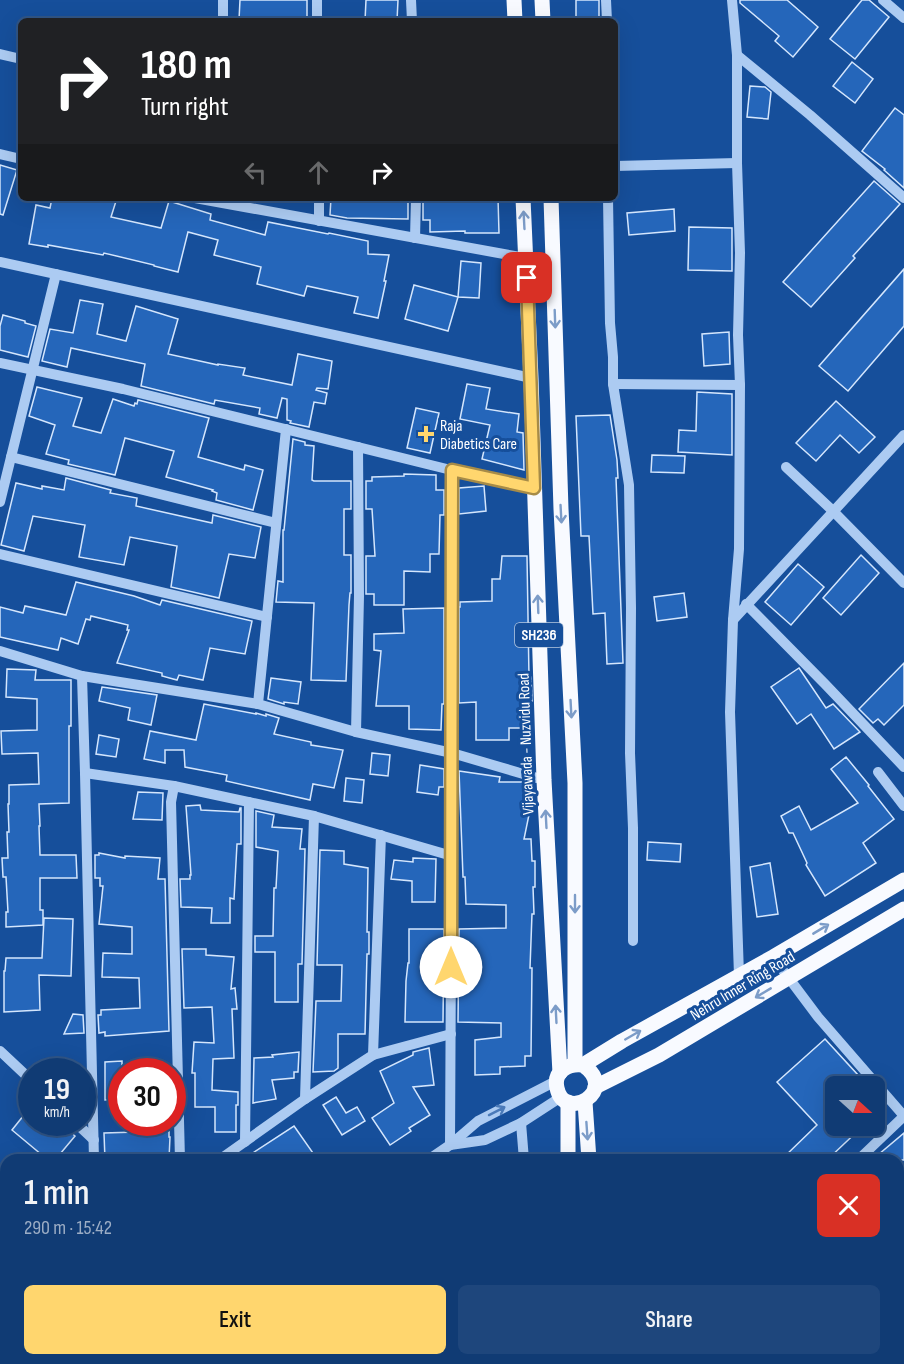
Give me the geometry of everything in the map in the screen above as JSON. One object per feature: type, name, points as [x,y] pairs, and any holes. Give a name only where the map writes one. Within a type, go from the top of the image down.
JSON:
[{"type":"main road","points":[[514,0],[515,18]]},
{"type":"main road","points":[[542,0],[543,18]]},
{"type":"main road","name":"Vijayawada - Nuzvidu Road","points":[[523,201],[544,780],[558,1077]]},
{"type":"main road","name":"SH236","points":[[550,201],[561,509],[575,783],[579,1065]]},
{"type":"main road","points":[[558,1077],[566,1066],[579,1065],[773,957],[904,880]]},
{"type":"main road","name":"Nehru Inner Ring Road","points":[[596,1087],[659,1055],[904,909]]},
{"type":"main road","points":[[565,1100],[577,1104],[585,1102],[596,1087],[591,1071],[579,1065]]},
{"type":"main road","name":"SH236","points":[[558,1077],[557,1090],[565,1100],[568,1154]]},
{"type":"main road","points":[[585,1102],[589,1154]]},
{"type":"street","points":[[223,18],[224,0]]},
{"type":"street","points":[[317,0],[317,18]]},
{"type":"street","points":[[411,0],[412,18]]},
{"type":"street","points":[[606,0],[606,18]]},
{"type":"street","points":[[732,0],[737,55],[740,385],[739,549],[732,620],[730,712],[739,975]]},
{"type":"street","points":[[883,0],[904,18]]},
{"type":"street","points":[[0,54],[18,58]]},
{"type":"street","points":[[737,55],[810,115],[904,198]]},
{"type":"street","points":[[0,154],[18,158]]},
{"type":"street","points":[[618,165],[737,163]]},
{"type":"street","points":[[211,201],[526,258]]},
{"type":"street","points":[[319,201],[319,221]]},
{"type":"street","points":[[415,238],[416,201]]},
{"type":"street","points":[[608,201],[613,384],[628,485],[633,940]]},
{"type":"street","points":[[0,262],[531,378]]},
{"type":"street","points":[[0,502],[7,462],[33,370],[56,274]]},
{"type":"street","points":[[0,363],[123,389],[534,488]]},
{"type":"street","points":[[613,384],[740,385]]},
{"type":"street","points":[[258,704],[286,429]]},
{"type":"street","points":[[732,620],[904,435]]},
{"type":"street","points":[[356,732],[358,447]]},
{"type":"street","points":[[7,462],[276,523]]},
{"type":"street","points":[[786,467],[904,583]]},
{"type":"street","points":[[450,1145],[452,470]]},
{"type":"street","points":[[0,554],[267,617]]},
{"type":"street","points":[[746,604],[904,767]]},
{"type":"street","points":[[0,651],[82,676],[258,704],[356,732],[452,753],[544,780]]},
{"type":"street","points":[[82,676],[94,1154]]},
{"type":"street","points":[[86,772],[174,786],[314,816],[452,855]]},
{"type":"street","points":[[878,772],[904,806]]},
{"type":"street","points":[[174,786],[171,802],[180,1154]]},
{"type":"street","points":[[244,1142],[249,802]]},
{"type":"street","points":[[305,1099],[314,816]]},
{"type":"street","points":[[373,1055],[381,835]]},
{"type":"street","points":[[773,957],[818,1017],[904,1116],[864,1154]]},
{"type":"street","points":[[227,1154],[305,1099],[373,1055],[451,1034]]},
{"type":"street","points":[[0,1051],[18,1068]]},
{"type":"street","points":[[437,1154],[478,1121],[558,1077]]},
{"type":"street","points":[[450,1145],[486,1140],[565,1100]]},
{"type":"street","points":[[521,1123],[524,1154]]},
{"type":"street","points":[[89,1136],[93,1140]]},
{"type":"building","points":[[240,0],[307,0],[307,18],[239,18]]},
{"type":"building","points":[[366,0],[398,0],[397,18],[365,18]]},
{"type":"building","points":[[576,0],[599,0],[599,18],[576,18]]},
{"type":"building","points":[[740,0],[787,0],[818,27],[793,57],[775,41],[779,36],[740,3]]},
{"type":"building","points":[[862,0],[869,0],[889,17],[855,59],[830,39]]},
{"type":"building","points":[[852,62],[873,79],[855,103],[833,86]]},
{"type":"building","points":[[750,86],[765,87],[771,92],[768,119],[747,117]]},
{"type":"building","points":[[895,108],[904,115],[904,188],[862,151]]},
{"type":"building","points":[[0,165],[17,170],[3,215],[0,214]]},
{"type":"building","points":[[874,181],[900,204],[811,307],[783,282]]},
{"type":"building","points":[[51,201],[116,201],[111,217],[161,228],[169,201],[211,214],[210,220],[265,235],[268,222],[368,241],[368,254],[389,255],[378,318],[354,313],[358,297],[307,286],[304,296],[257,284],[261,267],[214,255],[218,240],[188,232],[178,272],[104,253],[103,255],[48,245],[48,247],[29,244],[36,205],[50,208]]},
{"type":"building","points":[[331,201],[408,201],[408,219],[347,218],[330,215]]},
{"type":"building","points":[[423,201],[498,201],[499,233],[430,232],[430,220],[423,220]]},
{"type":"building","points":[[674,209],[675,231],[629,235],[627,213]]},
{"type":"building","points":[[689,227],[732,228],[732,271],[688,270]]},
{"type":"building","points":[[461,261],[481,263],[479,298],[458,297]]},
{"type":"building","points":[[904,269],[904,326],[848,391],[819,366]]},
{"type":"building","points":[[414,285],[458,297],[448,331],[405,319]]},
{"type":"building","points":[[80,300],[103,304],[97,334],[126,341],[136,306],[178,319],[168,354],[218,365],[245,368],[243,375],[292,385],[298,354],[332,361],[328,389],[317,388],[316,390],[327,393],[325,404],[314,402],[309,427],[290,423],[291,421],[287,420],[287,399],[282,398],[277,418],[259,414],[260,408],[215,400],[214,404],[141,386],[145,364],[71,348],[67,367],[42,361],[50,329],[73,333]]},
{"type":"building","points":[[3,315],[36,326],[28,357],[0,350],[0,326]]},
{"type":"building","points":[[729,332],[730,364],[704,366],[702,334]]},
{"type":"building","points":[[467,384],[490,388],[486,409],[519,414],[517,432],[523,433],[524,470],[482,459],[490,425],[460,419]]},
{"type":"building","points":[[37,387],[82,398],[73,426],[101,433],[113,399],[134,406],[138,400],[209,418],[198,457],[244,470],[245,465],[263,470],[253,510],[216,500],[217,493],[213,490],[166,477],[174,451],[125,438],[115,475],[68,464],[69,460],[46,454],[55,425],[29,416]]},
{"type":"building","points":[[697,392],[732,394],[732,455],[678,452],[679,430],[696,431]]},
{"type":"building","points":[[836,401],[875,437],[859,453],[840,435],[816,461],[796,443]]},
{"type":"building","points":[[416,408],[439,413],[430,453],[407,448]]},
{"type":"building","points":[[610,415],[618,478],[616,478],[623,663],[607,664],[605,613],[593,614],[589,536],[581,536],[576,416]]},
{"type":"building","points":[[293,439],[305,442],[305,445],[314,446],[312,480],[351,481],[351,509],[344,509],[344,555],[351,555],[346,681],[311,680],[314,603],[276,602],[278,581],[283,582],[283,530]]},
{"type":"building","points":[[652,455],[685,456],[684,473],[651,472]]},
{"type":"building","points":[[404,474],[436,475],[436,490],[444,490],[444,515],[440,515],[439,554],[430,554],[430,572],[404,571],[404,605],[374,605],[374,594],[366,594],[366,556],[375,556],[372,509],[366,509],[366,481],[372,481],[372,477],[404,476]]},
{"type":"building","points":[[66,478],[111,490],[110,493],[137,498],[136,506],[212,523],[213,515],[261,527],[255,558],[229,554],[219,598],[171,587],[177,546],[130,537],[124,565],[79,557],[85,525],[33,516],[24,551],[1,545],[16,483],[42,489],[42,486],[64,490]]},
{"type":"building","points":[[484,486],[486,511],[459,514],[459,488]]},
{"type":"building","points":[[861,555],[879,573],[841,615],[823,598]]},
{"type":"building","points":[[502,556],[527,556],[529,677],[531,677],[532,701],[530,701],[530,728],[509,728],[509,740],[476,740],[476,702],[459,703],[459,607],[460,602],[492,601],[492,579],[500,579]]},
{"type":"building","points":[[798,564],[824,587],[791,625],[765,602]]},
{"type":"building","points":[[76,582],[134,596],[160,605],[162,600],[252,621],[245,654],[210,648],[203,680],[179,675],[177,680],[162,676],[162,673],[117,663],[129,630],[127,630],[128,625],[91,616],[90,620],[86,619],[78,644],[61,638],[58,650],[0,637],[0,607],[23,613],[25,606],[66,615]]},
{"type":"building","points":[[684,593],[687,617],[657,621],[654,597]]},
{"type":"building","points":[[444,608],[444,704],[442,704],[441,730],[409,729],[409,706],[376,706],[381,651],[374,650],[374,634],[404,633],[403,609]]},
{"type":"building","points":[[904,663],[904,705],[884,725],[878,719],[873,723],[859,709]]},
{"type":"building","points":[[799,668],[826,708],[833,704],[860,732],[834,749],[811,714],[797,724],[771,687]]},
{"type":"building","points":[[7,669],[36,670],[35,680],[71,680],[69,803],[39,804],[39,826],[40,855],[76,855],[77,878],[40,878],[40,910],[43,910],[43,925],[6,927],[6,912],[8,912],[6,877],[3,877],[2,858],[8,858],[9,785],[39,784],[38,753],[2,754],[1,731],[37,730],[37,699],[6,697]]},
{"type":"building","points":[[271,678],[301,682],[298,704],[284,702],[284,704],[268,699]]},
{"type":"building","points":[[102,687],[157,695],[151,725],[128,720],[130,708],[99,701]]},
{"type":"building","points":[[204,704],[279,718],[274,734],[311,742],[311,745],[343,750],[334,788],[313,784],[310,800],[226,781],[227,775],[185,767],[184,750],[165,750],[165,763],[144,759],[150,731],[196,740]]},
{"type":"building","points":[[99,735],[119,739],[116,757],[96,754]]},
{"type":"building","points":[[372,753],[390,755],[388,776],[370,774]]},
{"type":"building","points":[[846,757],[894,819],[863,843],[876,863],[825,896],[806,865],[793,833],[789,833],[781,816],[799,806],[811,830],[858,803],[831,769]]},
{"type":"building","points":[[420,765],[444,769],[444,787],[439,787],[438,795],[417,792]]},
{"type":"building","points":[[459,771],[500,777],[499,782],[531,784],[531,805],[524,839],[531,839],[532,861],[535,861],[530,968],[532,968],[531,1056],[525,1056],[525,1066],[500,1067],[500,1074],[475,1075],[475,1040],[501,1037],[501,1023],[458,1022],[459,929],[506,928],[506,905],[466,904]]},
{"type":"building","points":[[346,778],[364,780],[362,803],[344,801]]},
{"type":"building","points":[[138,792],[163,793],[162,820],[133,819]]},
{"type":"building","points":[[200,805],[201,810],[239,812],[241,808],[241,844],[237,844],[234,899],[230,898],[230,923],[211,923],[212,908],[181,907],[180,879],[190,879],[191,875],[186,806]]},
{"type":"building","points":[[256,811],[274,815],[272,827],[302,829],[300,849],[305,849],[302,964],[298,964],[298,1002],[275,1002],[275,952],[255,952],[255,936],[273,936],[274,888],[276,888],[278,851],[256,847]]},
{"type":"building","points":[[648,842],[681,844],[680,862],[647,860]]},
{"type":"building","points":[[320,850],[344,851],[344,864],[368,868],[369,954],[367,954],[365,1034],[338,1034],[338,1068],[334,1071],[313,1072],[316,1001],[341,1001],[342,965],[317,965]]},
{"type":"building","points":[[99,853],[125,858],[125,856],[160,858],[158,879],[165,879],[169,1031],[105,1036],[105,1032],[99,1033],[98,1015],[101,1015],[101,1010],[140,1008],[139,978],[102,977],[103,953],[132,954],[132,927],[99,924],[103,886],[100,886],[100,878],[95,878],[95,855]]},
{"type":"building","points":[[413,858],[436,859],[435,902],[412,902],[412,881],[391,879],[394,860],[413,862]]},
{"type":"building","points":[[770,863],[778,914],[757,917],[750,867]]},
{"type":"building","points":[[44,918],[73,919],[71,976],[39,975],[40,1010],[4,1012],[6,958],[42,958]]},
{"type":"building","points":[[409,929],[444,929],[443,1022],[405,1022]]},
{"type":"building","points":[[182,949],[206,949],[206,955],[234,957],[231,989],[235,988],[237,1009],[232,1009],[234,1058],[213,1059],[212,1090],[238,1092],[236,1132],[215,1132],[215,1107],[195,1107],[195,1073],[192,1073],[194,1042],[214,1043],[212,1007],[184,1008]]},
{"type":"building","points":[[73,1014],[83,1015],[84,1033],[64,1034]]},
{"type":"building","points":[[825,1039],[858,1075],[825,1076],[825,1136],[852,1136],[833,1154],[787,1154],[817,1125],[777,1082]]},
{"type":"building","points":[[429,1048],[434,1085],[413,1087],[430,1115],[409,1128],[411,1131],[390,1145],[372,1118],[394,1103],[380,1071],[413,1055],[413,1052]]},
{"type":"building","points":[[299,1052],[298,1072],[294,1072],[294,1078],[272,1080],[276,1099],[253,1103],[254,1058]]},
{"type":"building","points":[[105,1062],[108,1062],[108,1100],[105,1100]]},
{"type":"building","points":[[336,1097],[346,1113],[357,1107],[365,1121],[342,1135],[323,1105]]},
{"type":"building","points":[[18,1122],[18,1135],[12,1130]]},
{"type":"building","points":[[294,1126],[313,1153],[312,1154],[251,1154]]},
{"type":"building","points":[[104,1133],[108,1133],[108,1136],[169,1136],[169,1154],[105,1154]]},
{"type":"building","points":[[904,1133],[904,1154],[879,1154]]},
{"type":"building","points":[[19,1136],[75,1136],[60,1154],[41,1154]]},
{"type":"place","name":"Raja Diabetics Care","points":[[426,434]]},
{"type":"route","points":[[451,967],[452,470],[534,488],[527,278]]}]
